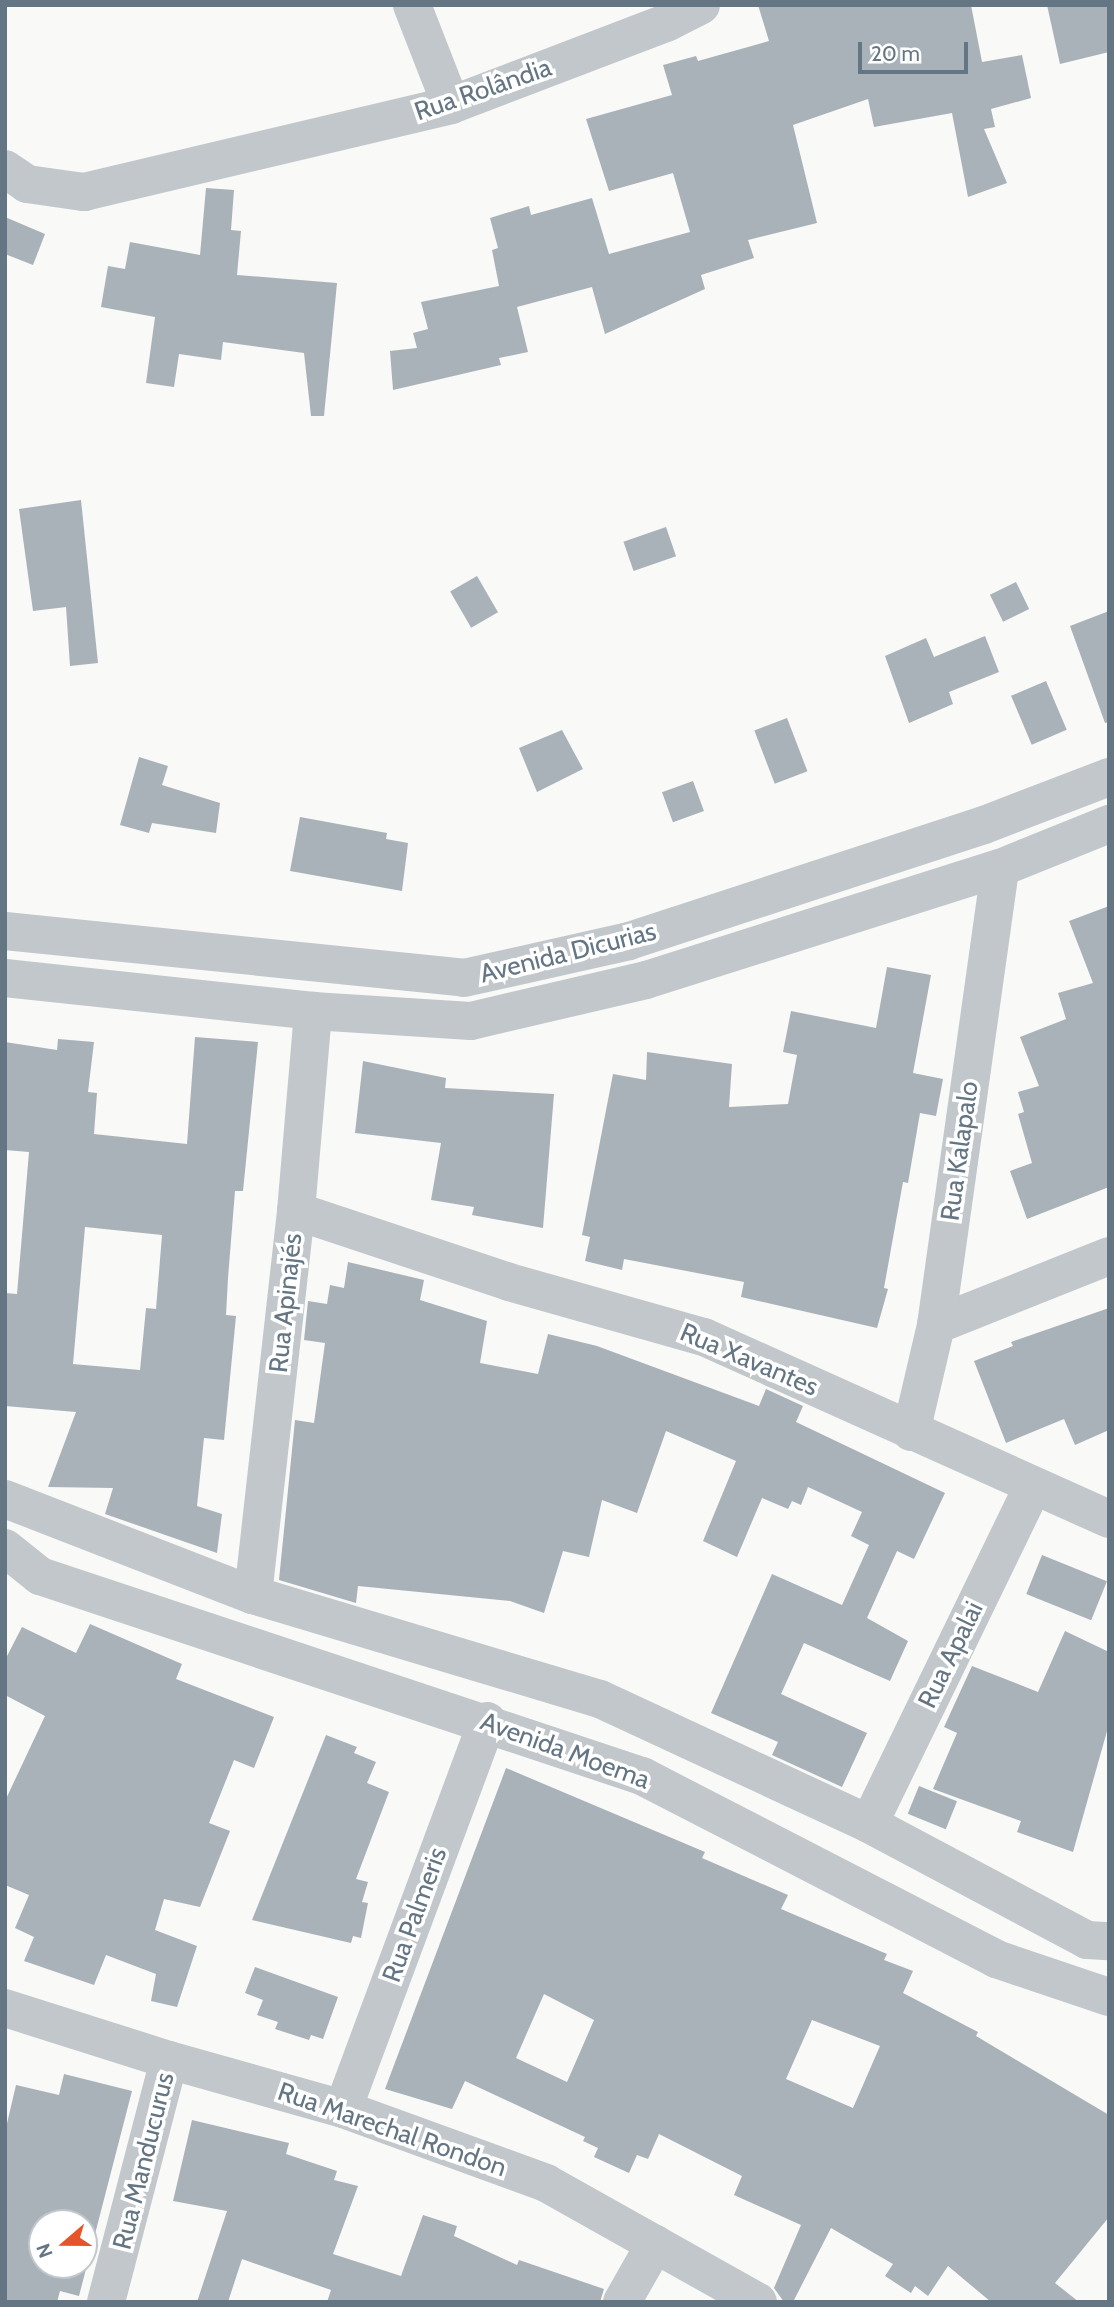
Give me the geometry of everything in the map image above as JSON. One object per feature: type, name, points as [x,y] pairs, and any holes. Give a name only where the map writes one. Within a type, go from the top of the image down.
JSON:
[{"type":"street","points":[[412,5],[451,106]]},
{"type":"street","name":"Rua Rolândia","points":[[5,169],[27,184],[84,192],[451,106],[668,22],[701,5]]},
{"type":"street","name":"Avenida Dicurias","points":[[5,931],[464,978],[629,941],[984,825],[1109,777]]},
{"type":"street","name":"Avenida Dicurias","points":[[5,978],[313,1011],[471,1021],[646,980],[1000,868],[1109,824]]},
{"type":"street","name":"Rua Kalapalo","points":[[911,1432],[936,1325],[1000,868]]},
{"type":"street","name":"Rua Apinajés","points":[[253,1595],[296,1211],[313,1011]]},
{"type":"street","name":"Rua Xavantes","points":[[296,1211],[509,1282],[704,1337],[1109,1519]]},
{"type":"street","points":[[936,1325],[1109,1256]]},
{"type":"street","name":"Rua Apalai","points":[[869,1824],[1033,1486]]},
{"type":"street","name":"Avenida Moema","points":[[5,1499],[253,1595],[600,1699],[869,1824],[1098,1941]]},
{"type":"street","name":"Avenida Moema","points":[[5,1548],[40,1576],[487,1721],[642,1776],[996,1959],[1109,1997]]},
{"type":"street","name":"Rua Palmeris","points":[[343,2109],[487,1721]]},
{"type":"street","points":[[1098,1941],[1109,1971]]},
{"type":"street","name":"Rua Marechal Rondon","points":[[5,2008],[169,2060],[343,2109],[546,2183],[758,2302]]},
{"type":"street","name":"Rua Manducurus","points":[[106,2302],[169,2060]]},
{"type":"street","points":[[622,2302],[655,2244]]},
{"type":"building","points":[[758,5],[971,5],[982,62],[1022,55],[1031,98],[991,109],[995,127],[984,129],[1007,183],[968,197],[952,113],[874,127],[868,99],[793,125],[817,223],[748,240],[754,258],[701,275],[705,289],[605,334],[592,287],[517,307],[528,352],[499,358],[501,365],[393,390],[390,351],[417,348],[413,333],[428,329],[421,302],[499,286],[492,250],[498,248],[490,218],[529,206],[531,215],[592,198],[609,254],[690,232],[673,173],[609,191],[586,119],[672,95],[663,65],[696,56],[698,61],[769,41]]},
{"type":"building","points":[[1047,5],[1109,5],[1109,52],[1060,64]]},
{"type":"building","points":[[206,188],[234,190],[231,230],[241,231],[237,275],[337,283],[324,416],[311,416],[304,353],[223,342],[221,360],[179,354],[174,387],[146,383],[155,317],[101,307],[108,266],[125,269],[130,242],[200,255]]},
{"type":"building","points":[[5,217],[45,234],[33,265],[5,254]]},
{"type":"building","points":[[81,500],[98,663],[70,666],[66,607],[33,611],[19,509]]},
{"type":"building","points":[[666,527],[676,556],[634,571],[623,542]]},
{"type":"building","points":[[477,576],[498,612],[471,628],[450,592]]},
{"type":"building","points":[[1016,582],[1029,609],[1003,622],[990,595]]},
{"type":"building","points":[[1109,611],[1109,722],[1105,723],[1070,626]]},
{"type":"building","points":[[985,636],[999,672],[949,692],[953,704],[909,723],[885,656],[926,638],[934,657]]},
{"type":"building","points":[[1046,681],[1067,730],[1032,745],[1011,696]]},
{"type":"building","points":[[787,718],[807,771],[775,784],[754,731]]},
{"type":"building","points":[[562,730],[583,769],[537,792],[519,748]]},
{"type":"building","points":[[139,757],[168,766],[162,785],[220,803],[216,833],[152,823],[149,833],[120,825]]},
{"type":"building","points":[[693,781],[704,811],[673,822],[662,792]]},
{"type":"building","points":[[300,817],[387,833],[386,839],[408,843],[402,891],[290,871]]},
{"type":"building","points":[[1109,906],[1109,1187],[1027,1219],[1010,1171],[1032,1163],[1018,1114],[1024,1112],[1018,1092],[1039,1086],[1020,1037],[1066,1019],[1058,993],[1093,983],[1069,921]]},
{"type":"building","points":[[887,967],[931,975],[913,1073],[943,1079],[936,1116],[920,1113],[908,1183],[903,1182],[884,1288],[888,1289],[877,1328],[741,1297],[744,1282],[624,1259],[622,1270],[585,1261],[590,1237],[582,1235],[613,1074],[646,1080],[647,1052],[732,1064],[729,1107],[788,1104],[797,1055],[783,1052],[791,1011],[876,1028]]},
{"type":"building","points":[[195,1037],[258,1042],[243,1191],[235,1191],[226,1315],[236,1316],[224,1440],[204,1438],[197,1506],[222,1514],[217,1553],[105,1514],[113,1488],[48,1487],[76,1412],[5,1406],[5,1293],[17,1294],[29,1152],[5,1150],[5,1042],[57,1050],[58,1039],[94,1042],[88,1092],[97,1093],[94,1134],[187,1144]],"holes":[[[85,1227],[162,1235],[156,1309],[146,1308],[140,1370],[73,1364]]]},
{"type":"building","points":[[363,1061],[446,1078],[445,1088],[554,1094],[543,1228],[472,1215],[474,1207],[431,1200],[441,1143],[355,1133]]},
{"type":"building","points":[[348,1262],[424,1280],[420,1300],[487,1321],[480,1363],[538,1374],[548,1334],[597,1346],[759,1406],[766,1389],[803,1406],[796,1422],[945,1493],[914,1559],[897,1551],[867,1618],[908,1641],[890,1681],[804,1643],[781,1694],[867,1733],[842,1787],[772,1755],[778,1742],[711,1713],[772,1574],[842,1605],[869,1545],[851,1536],[862,1512],[808,1487],[801,1505],[792,1501],[788,1509],[762,1498],[737,1557],[703,1541],[736,1461],[666,1431],[637,1513],[602,1500],[589,1557],[563,1551],[544,1613],[510,1601],[358,1586],[356,1603],[279,1580],[295,1420],[314,1423],[325,1343],[304,1340],[308,1301],[327,1304],[330,1285],[344,1288]]},
{"type":"building","points":[[1109,1308],[1109,1430],[1075,1445],[1064,1419],[1006,1443],[974,1361],[1013,1346],[1011,1342]]},
{"type":"building","points":[[1042,1555],[1107,1581],[1091,1620],[1026,1594]]},
{"type":"building","points":[[90,1624],[182,1664],[176,1679],[274,1717],[254,1768],[234,1760],[209,1823],[230,1831],[200,1907],[164,1899],[155,1930],[197,1946],[177,2007],[151,2001],[156,1974],[106,1955],[94,1985],[24,1961],[34,1937],[15,1928],[29,1895],[5,1885],[5,1801],[45,1716],[5,1695],[5,1660],[22,1627],[76,1653]]},
{"type":"building","points":[[1065,1631],[1109,1652],[1109,1724],[1073,1852],[1017,1832],[1021,1821],[933,1789],[957,1733],[944,1727],[972,1666],[1038,1692]]},
{"type":"building","points":[[326,1735],[357,1747],[354,1753],[376,1762],[367,1783],[389,1792],[356,1879],[368,1882],[362,1902],[368,1903],[361,1938],[353,1936],[351,1943],[252,1920]]},
{"type":"building","points":[[506,1768],[705,1852],[702,1858],[788,1895],[781,1909],[887,1954],[884,1960],[913,1971],[903,1993],[978,2032],[976,2036],[1109,2115],[1109,2217],[1055,2283],[1079,2302],[991,2302],[948,2266],[928,2296],[915,2286],[911,2293],[885,2276],[893,2264],[831,2228],[793,2302],[784,2302],[774,2288],[801,2225],[734,2195],[742,2176],[659,2134],[648,2159],[637,2155],[629,2173],[594,2157],[598,2148],[583,2141],[585,2137],[465,2081],[452,2109],[385,2089]],"holes":[[[544,1994],[594,2020],[567,2082],[516,2058]],[[812,2020],[880,2046],[853,2108],[786,2079]]]},
{"type":"building","points":[[919,1786],[957,1801],[946,1829],[908,1814]]},
{"type":"building","points":[[255,1967],[338,1997],[323,2039],[311,2035],[309,2040],[275,2029],[278,2022],[257,2015],[263,2000],[245,1993]]},
{"type":"building","points":[[64,2074],[132,2091],[98,2223],[98,2209],[28,2209],[28,2279],[83,2279],[79,2296],[60,2291],[57,2302],[5,2302],[5,2132],[16,2085],[59,2095]]},
{"type":"building","points":[[192,2120],[289,2143],[286,2154],[337,2171],[334,2180],[358,2186],[333,2254],[401,2276],[423,2215],[457,2226],[454,2236],[517,2265],[519,2260],[604,2289],[600,2302],[327,2302],[331,2290],[242,2259],[228,2302],[197,2302],[227,2211],[173,2201]]}]
